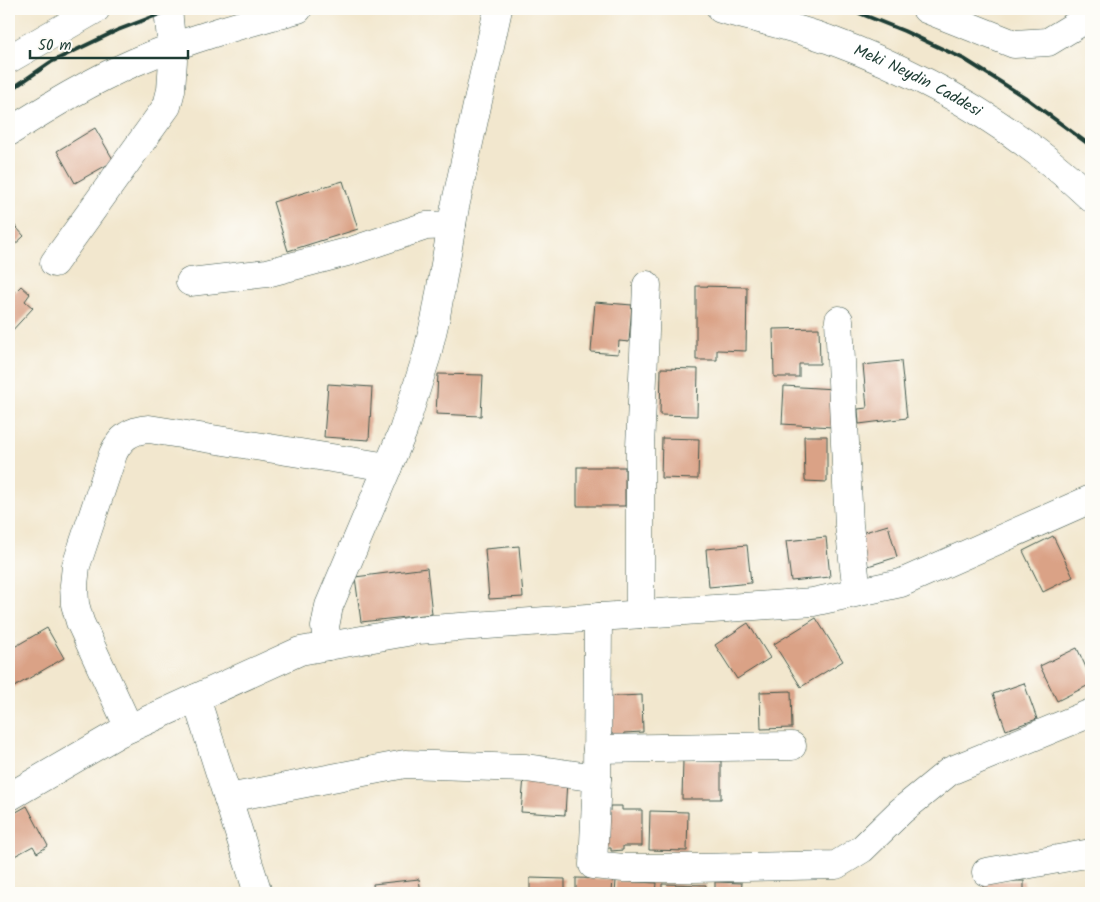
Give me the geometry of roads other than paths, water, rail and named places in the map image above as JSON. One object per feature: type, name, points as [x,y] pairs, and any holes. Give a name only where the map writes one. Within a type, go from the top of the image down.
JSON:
[{"type":"street","points":[[9,59],[96,9]]},
{"type":"street","points":[[54,262],[167,106],[173,73],[168,9]]},
{"type":"street","points":[[9,132],[73,92],[135,62],[220,30],[298,9]]},
{"type":"street","points":[[328,646],[326,627],[329,606],[406,422],[427,356],[452,225],[498,9]]},
{"type":"street","name":"Meki Neydin Caddesi","points":[[721,9],[829,40],[886,63],[944,90],[1002,126],[1061,170],[1091,198]]},
{"type":"street","points":[[926,9],[1014,44],[1048,42],[1091,16]]},
{"type":"street","points":[[190,282],[267,272],[350,251],[426,226],[452,225]]},
{"type":"street","points":[[640,614],[640,447],[647,285]]},
{"type":"street","points":[[839,320],[849,524],[857,592]]},
{"type":"street","points":[[129,728],[80,622],[75,604],[74,585],[78,556],[113,454],[121,441],[133,432],[149,429],[388,467]]},
{"type":"street","points":[[9,797],[129,728],[300,650],[418,630],[813,602],[901,582],[1091,499]]},
{"type":"street","points":[[598,617],[597,778],[594,864],[624,868],[836,865],[862,849],[901,811],[950,771],[1091,713]]},
{"type":"street","points":[[196,698],[228,798],[249,889]]},
{"type":"street","points":[[597,749],[792,746]]},
{"type":"street","points":[[228,798],[405,764],[526,768],[597,778]]},
{"type":"street","points":[[986,872],[1091,853]]},
{"type":"railway","points":[[9,91],[51,62],[118,30],[173,9]]},
{"type":"railway","points":[[849,9],[904,31],[964,59],[1026,98],[1091,146]]}]
